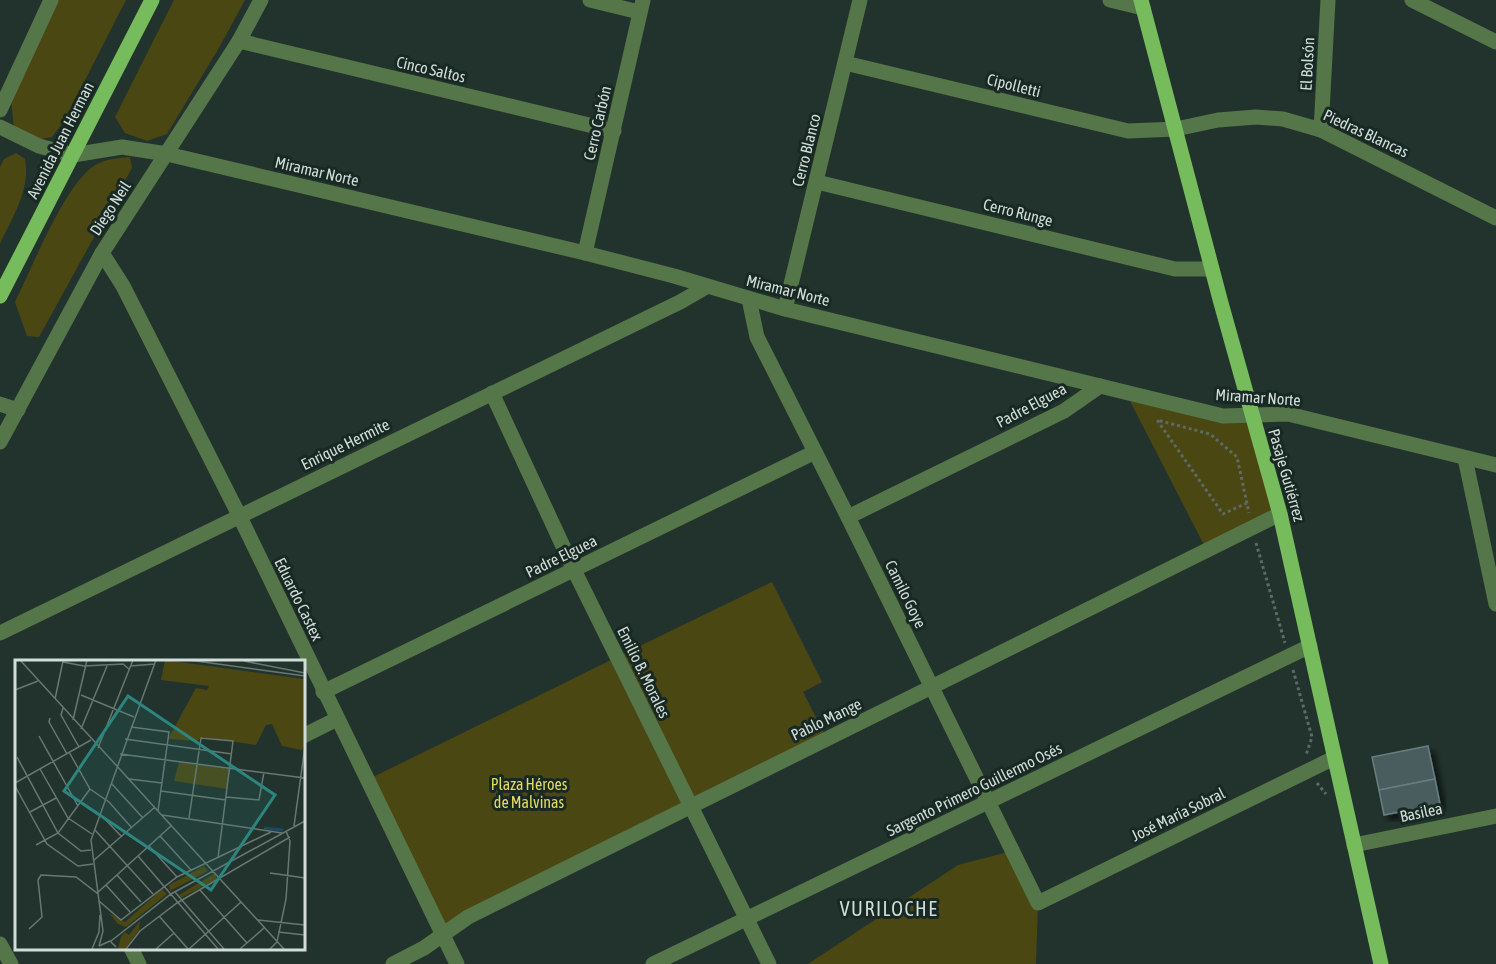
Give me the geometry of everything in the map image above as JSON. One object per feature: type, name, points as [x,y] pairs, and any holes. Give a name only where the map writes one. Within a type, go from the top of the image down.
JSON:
[{"type":"main road","name":"Avenida Juan Herman","points":[[0,296],[152,0]]},
{"type":"main road","name":"Pasaje Gutiérrez","points":[[1142,4],[1280,514],[1381,964]]},
{"type":"street","points":[[0,110],[51,0]]},
{"type":"street","name":"Diego Neil","points":[[0,442],[102,253],[239,41],[261,0]]},
{"type":"street","points":[[590,0],[641,6]]},
{"type":"street","name":"Cerro Blanco","points":[[785,309],[860,0]]},
{"type":"street","points":[[1110,0],[1142,4]]},
{"type":"street","name":"El Bolsón","points":[[1321,130],[1328,0]]},
{"type":"street","points":[[1412,0],[1496,42]]},
{"type":"street","name":"Cerro Carbón","points":[[585,253],[641,6]]},
{"type":"street","name":"Cinco Saltos","points":[[239,41],[614,131]]},
{"type":"street","name":"Cipolletti","points":[[845,63],[1128,131],[1176,129]]},
{"type":"street","name":"Piedras Blancas","points":[[1176,129],[1218,120],[1256,117],[1283,119],[1321,130],[1496,218]]},
{"type":"street","points":[[0,128],[39,146],[73,155]]},
{"type":"street","name":"Miramar Norte","points":[[73,155],[122,147],[167,154],[585,253],[674,276],[749,300],[1223,416],[1288,414],[1496,465]]},
{"type":"street","name":"Cerro Runge","points":[[817,182],[1175,269],[1212,269]]},
{"type":"street","name":"Eduardo Castex","points":[[102,253],[128,296],[239,515],[457,964]]},
{"type":"street","name":"Enrique Hermite","points":[[0,633],[680,302],[706,287]]},
{"type":"street","name":"Camilo Goye","points":[[749,300],[757,337],[1038,903]]},
{"type":"street","name":"Padre Elguea","points":[[848,517],[1064,411],[1100,386]]},
{"type":"street","name":"Emilio B. Morales","points":[[492,393],[574,570],[769,964]]},
{"type":"street","points":[[0,404],[18,410]]},
{"type":"street","name":"Padre Elguea","points":[[323,692],[815,452]]},
{"type":"street","points":[[1465,458],[1496,604]]},
{"type":"street","name":"Pablo Mange","points":[[393,964],[424,948],[468,916],[1280,514]]},
{"type":"street","name":"Sargento Primero Guillermo Osés","points":[[653,964],[1310,646]]},
{"type":"street","points":[[304,736],[337,719]]},
{"type":"street","name":"José María Sobral","points":[[1038,903],[1334,758]]},
{"type":"street","name":"Basilea","points":[[1354,845],[1496,816]]},
{"type":"street","points":[[0,944],[11,964]]},
{"type":"street","points":[[132,949],[140,964]]},
{"type":"path","points":[[1247,503],[1223,513],[1157,420],[1210,434],[1237,458],[1247,503],[1252,528],[1312,737],[1306,757],[1309,770],[1327,796]]},
{"type":"green space","points":[[58,0],[126,0],[64,121],[52,137],[36,140],[14,128],[11,99]]},
{"type":"green space","points":[[174,0],[245,0],[167,134],[147,141],[125,133],[115,117]]},
{"type":"green space","points":[[16,153],[25,159],[25,181],[19,203],[0,244],[0,167],[4,159]]},
{"type":"green space","points":[[130,157],[132,168],[39,337],[27,336],[15,302],[60,209],[83,176],[94,166],[107,160]]},
{"type":"green space","points":[[1130,401],[1248,420],[1274,511],[1204,545]]},
{"type":"green space","name":"Plaza Héroes de Malvinas","points":[[772,582],[822,682],[803,692],[827,739],[442,935],[367,780]]},
{"type":"green space","points":[[1012,851],[1038,903],[1036,964],[808,964],[958,865]]},
{"type":"building","points":[[1428,746],[1435,779],[1379,790],[1372,757]]},
{"type":"building","points":[[1435,779],[1440,804],[1384,815],[1379,790]]},
{"type":"district","name":"VURILOCHE","points":[[889,909]]}]
